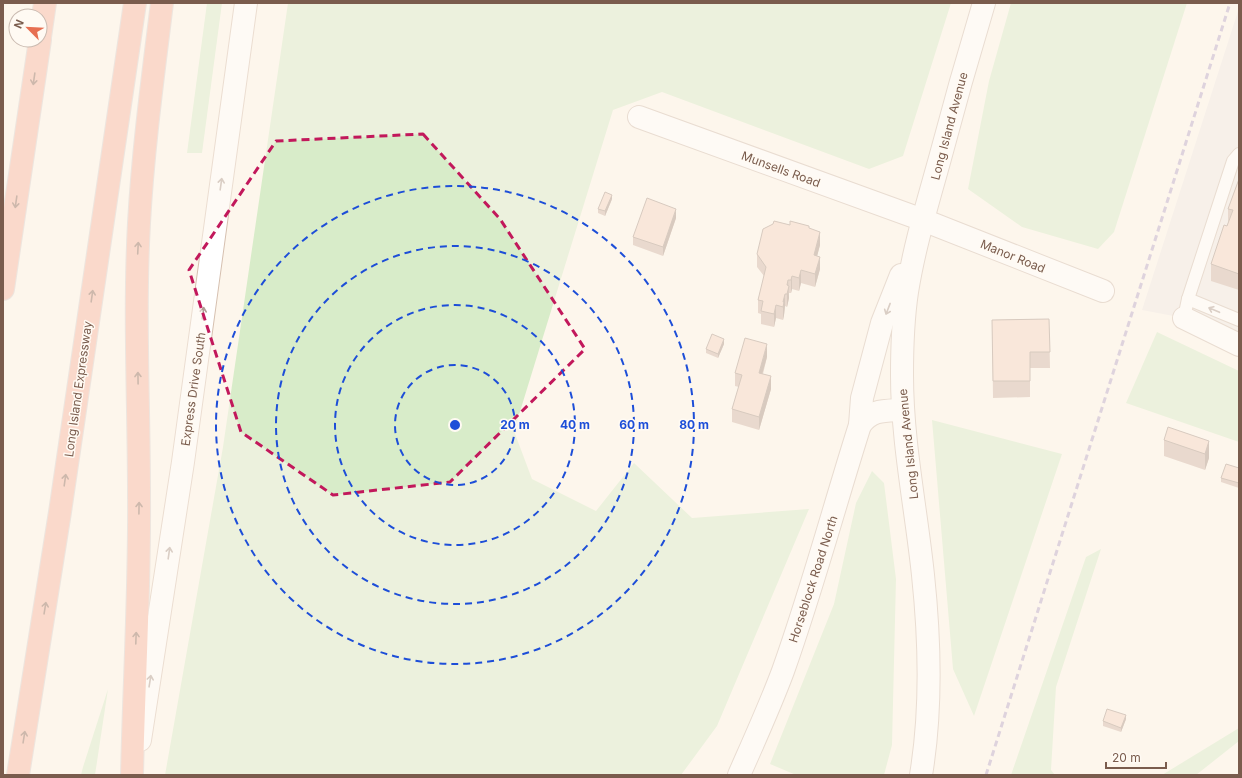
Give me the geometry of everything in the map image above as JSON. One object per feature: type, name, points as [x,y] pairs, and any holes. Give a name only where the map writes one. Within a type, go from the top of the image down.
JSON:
[{"type":"highway","name":"Long Island Expressway","points":[[18,775],[61,504],[135,3]]},
{"type":"highway","points":[[133,775],[139,496],[137,261],[139,221],[150,99],[162,3]]},
{"type":"highway","points":[[3,289],[39,48]]},
{"type":"street","name":"Express Drive South","points":[[133,775],[150,678],[183,462],[246,3]]},
{"type":"street","name":"Long Island Avenue","points":[[922,775],[928,719],[929,687],[923,575],[903,410],[903,350],[907,294],[916,245],[984,3]]},
{"type":"street","name":"Munsells Road","points":[[639,117],[923,220]]},
{"type":"street","name":"Manor Road","points":[[923,220],[1103,291]]},
{"type":"street","name":"Horseblock Road North","points":[[739,775],[782,673],[794,639],[860,425],[862,398],[882,323],[923,220]]},
{"type":"street","points":[[1186,309],[1239,345]]},
{"type":"street","points":[[860,425],[865,418],[876,412],[903,410]]},
{"type":"lane","points":[[1239,154],[1233,161],[1186,309],[1239,320]]},
{"type":"highlighted area","points":[[423,134],[500,219],[585,349],[450,482],[333,495],[241,432],[189,270],[276,141]]},
{"type":"shaded area","points":[[1239,8],[1239,345],[1184,318],[1142,310]]},
{"type":"green space","points":[[207,3],[222,3],[202,153],[187,153]]},
{"type":"green space","points":[[288,3],[951,3],[903,156],[869,169],[662,92],[613,110],[514,431],[532,479],[596,511],[634,463],[692,518],[809,509],[717,726],[681,775],[165,775],[223,447]]},
{"type":"green space","points":[[1011,3],[1187,3],[1114,232],[1098,249],[1022,227],[968,189],[989,81]]},
{"type":"green space","points":[[1157,332],[1239,371],[1239,442],[1126,403]]},
{"type":"green space","points":[[932,420],[1062,454],[974,716],[953,669]]},
{"type":"green space","points":[[872,471],[884,483],[896,579],[892,745],[884,775],[796,775],[770,764],[834,604],[856,503]]},
{"type":"green space","points":[[1101,549],[1056,687],[1051,770],[1055,775],[1011,775],[1086,557]]},
{"type":"green space","points":[[108,689],[95,775],[81,775],[83,767]]},
{"type":"green space","points":[[1239,728],[1239,741],[1196,775],[1162,775]]},
{"type":"building","points":[[1239,179],[1239,274],[1211,264],[1224,225],[1227,226],[1233,210],[1228,209]]},
{"type":"building","points":[[605,192],[612,195],[605,211],[598,209]]},
{"type":"building","points":[[647,198],[676,209],[663,247],[633,237]]},
{"type":"building","points":[[774,221],[790,225],[790,221],[809,226],[809,228],[820,232],[814,255],[820,257],[815,274],[801,270],[799,278],[792,276],[791,280],[788,280],[787,285],[789,286],[787,294],[785,294],[783,307],[776,305],[774,314],[761,311],[763,301],[758,300],[766,267],[757,254],[763,229],[773,224]]},
{"type":"building","points":[[1049,319],[1050,352],[1030,352],[1030,381],[993,381],[992,320]]},
{"type":"building","points":[[712,334],[724,339],[718,354],[706,349]]},
{"type":"building","points":[[745,338],[767,344],[759,373],[771,376],[759,417],[732,409],[742,375],[735,373]]},
{"type":"building","points":[[1168,427],[1209,441],[1205,454],[1164,440]]},
{"type":"building","points":[[1226,464],[1239,468],[1239,483],[1221,478]]},
{"type":"building","points":[[1107,709],[1126,715],[1121,728],[1103,721]]},
{"type":"railway","points":[[986,775],[1230,3]]}]
